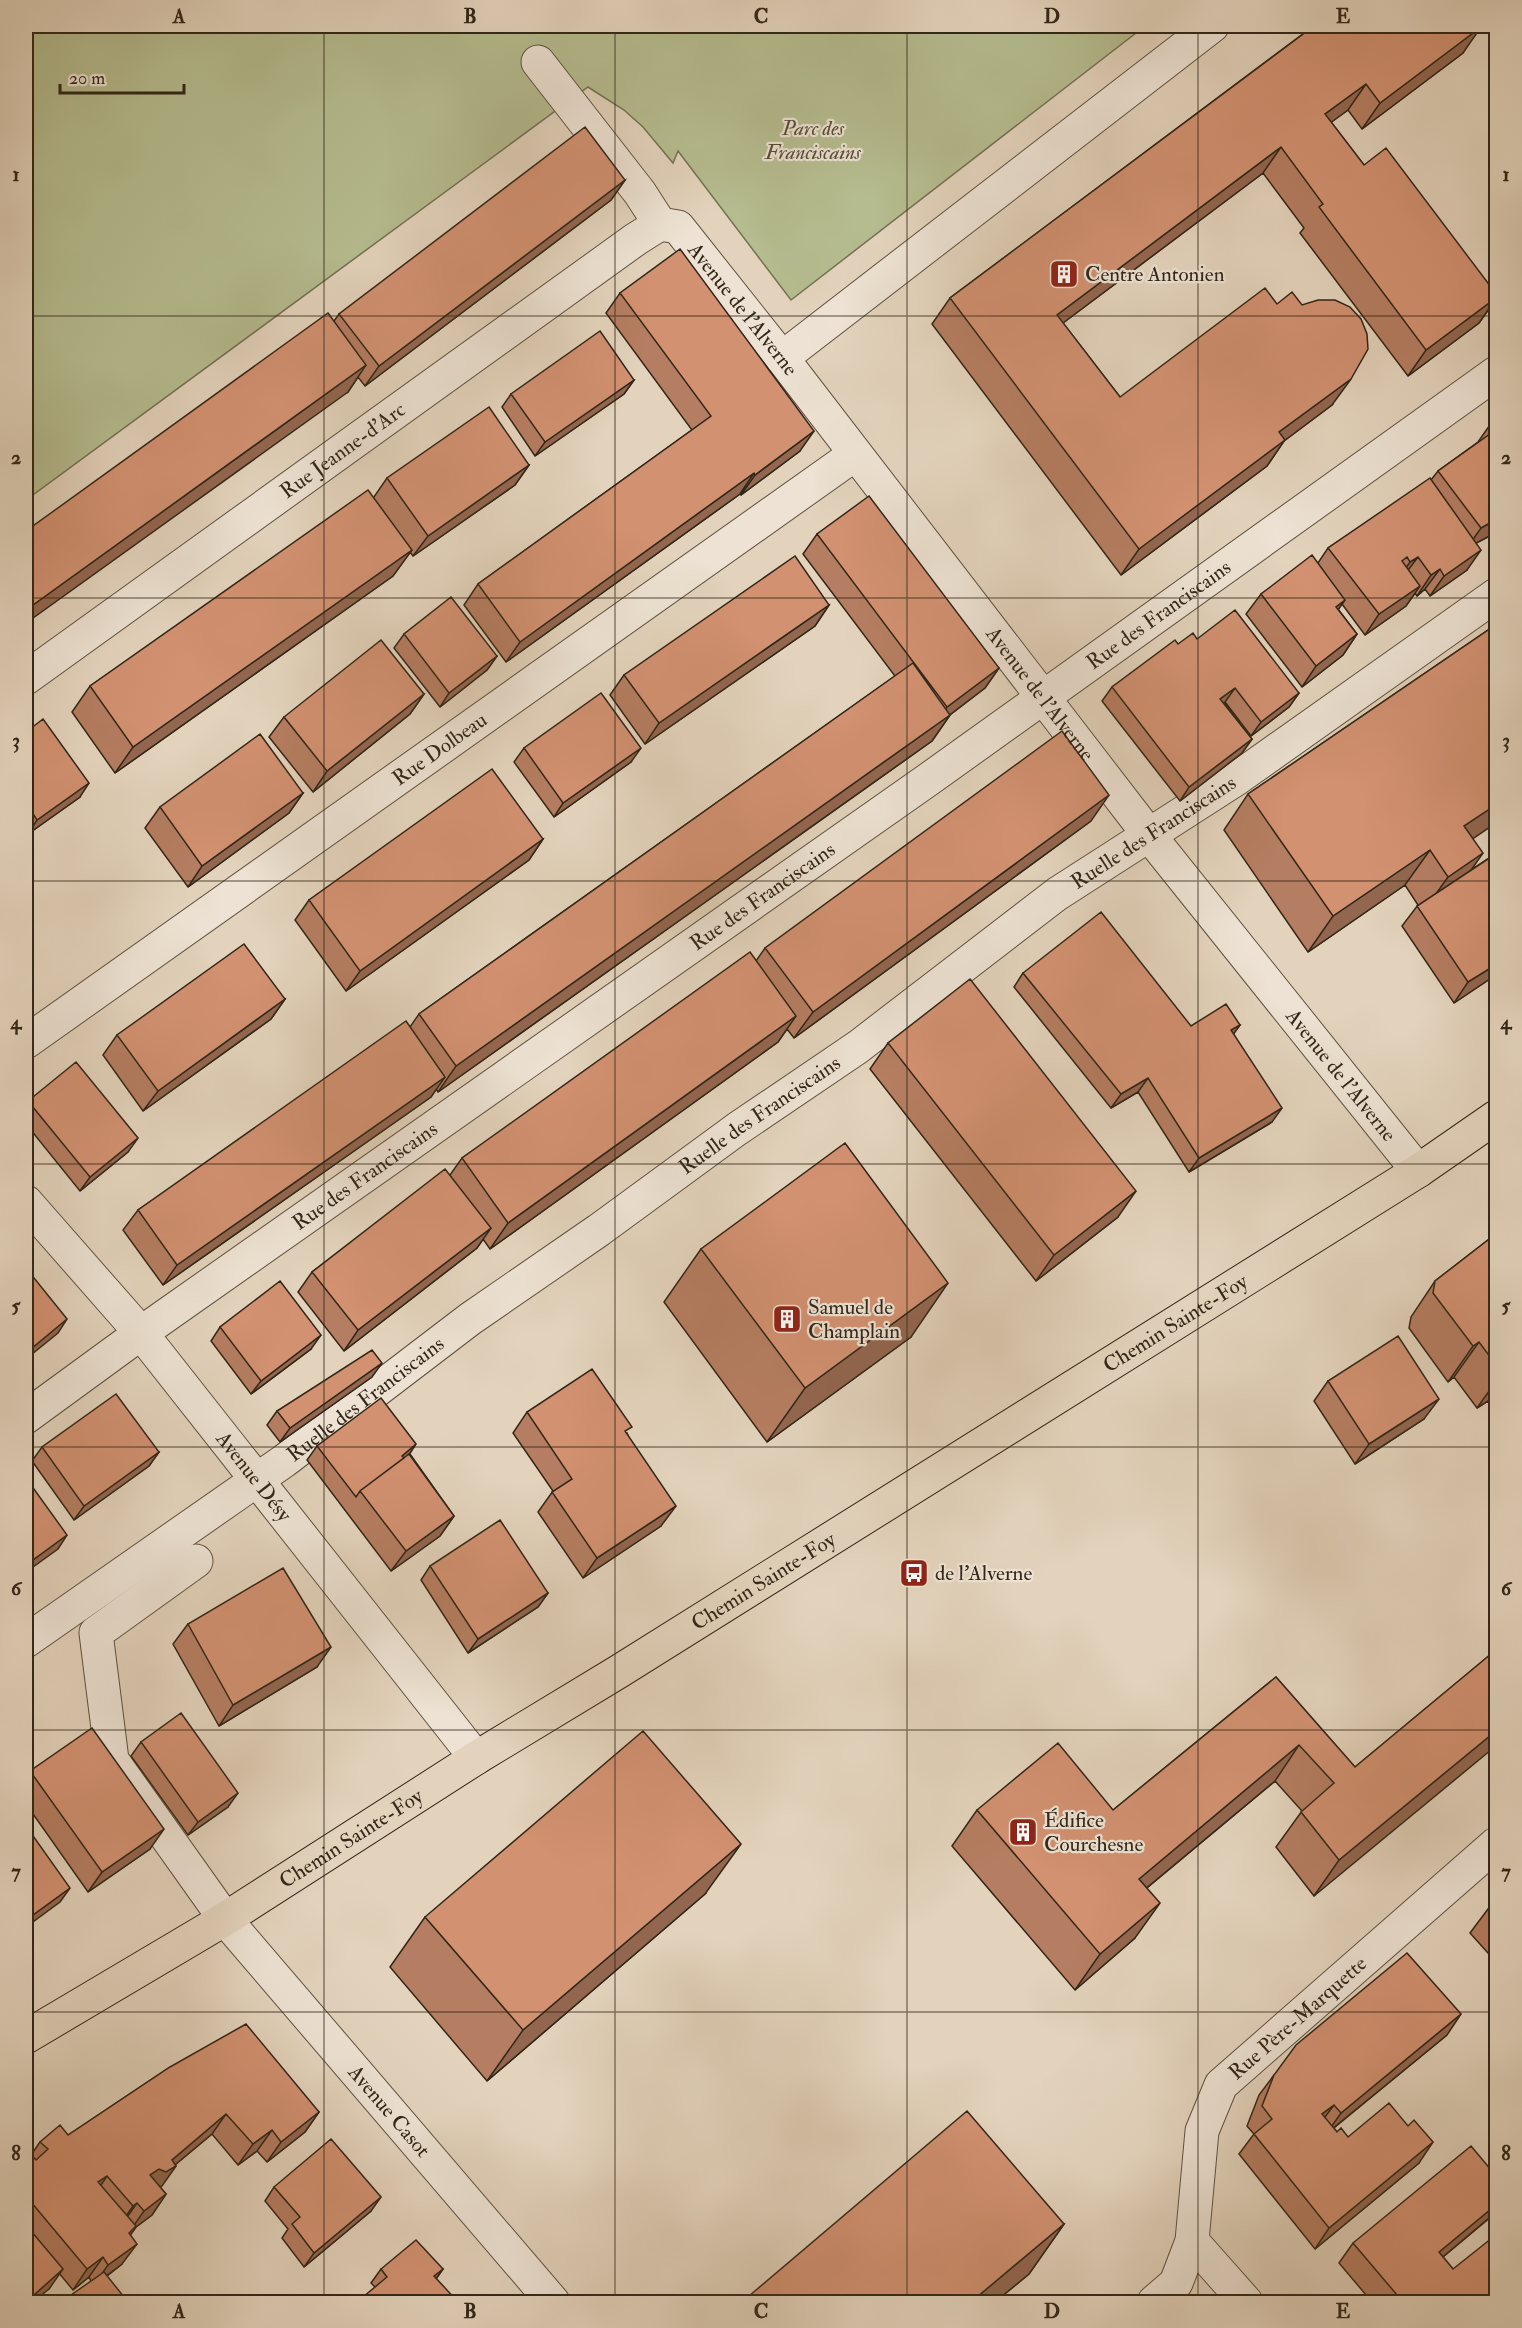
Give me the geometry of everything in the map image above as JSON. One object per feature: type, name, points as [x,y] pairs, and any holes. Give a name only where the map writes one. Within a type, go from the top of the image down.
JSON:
[{"type":"main road","name":"Chemin Sainte-Foy","points":[[26,2037],[225,1919],[476,1758],[618,1672],[1418,1171],[1497,1117]]},
{"type":"street","points":[[782,358],[1212,26]]},
{"type":"street","points":[[538,62],[640,193],[660,224]]},
{"type":"street","name":"Avenue de l'Alverne","points":[[660,224],[678,227],[782,358],[1149,835],[1418,1171]]},
{"type":"street","name":"Rue Jeanne-d'Arc","points":[[26,678],[660,224]]},
{"type":"street","name":"Rue des Franciscains","points":[[26,1417],[141,1333],[929,779],[1042,696],[1497,373]]},
{"type":"street","name":"Rue Dolbeau","points":[[26,1042],[855,455]]},
{"type":"street","name":"Ruelle des Franciscains","points":[[26,1641],[284,1461],[470,1319],[599,1230],[737,1129],[858,1047],[1057,894],[1236,779],[1497,595]]},
{"type":"street","name":"Avenue Désy","points":[[26,1202],[141,1333],[476,1758]]},
{"type":"street","name":"Avenue Casot","points":[[196,1561],[96,1633],[112,1760],[225,1919],[553,2302]]},
{"type":"street","name":"Rue Père-Marquette","points":[[1154,2302],[1176,2283],[1192,2241],[1202,2131],[1221,2085],[1497,1844]]},
{"type":"street","points":[[1192,2241],[1246,2302]]},
{"type":"green space","name":"Parc des Franciscains","points":[[26,26],[1145,26],[791,300],[678,151],[673,163],[643,127],[624,110],[588,87],[26,500]]},
{"type":"building","name":"Centre Antonien","points":[[1314,26],[1481,27],[1380,103],[1366,84],[1325,114],[1364,165],[1386,148],[1497,297],[1426,350],[1319,207],[1323,204],[1281,147],[1057,315],[1120,397],[1265,288],[1277,304],[1292,292],[1302,305],[1318,300],[1335,300],[1350,307],[1361,319],[1367,334],[1368,349],[1351,379],[1279,432],[1285,440],[1139,549],[950,298]]},
{"type":"building","points":[[585,127],[625,180],[379,366],[339,314]]},
{"type":"building","points":[[680,249],[814,431],[520,642],[478,584],[711,416],[620,293]]},
{"type":"building","points":[[328,313],[366,365],[26,610],[26,531]]},
{"type":"building","points":[[600,331],[634,380],[545,442],[511,394]]},
{"type":"building","points":[[489,407],[529,465],[428,536],[387,478]]},
{"type":"building","points":[[1497,418],[1497,428],[1492,422]]},
{"type":"building","points":[[1497,429],[1497,519],[1481,528],[1438,471]]},
{"type":"building","points":[[1430,478],[1481,550],[1444,576],[1440,569],[1431,575],[1418,557],[1410,562],[1407,557],[1402,561],[1420,586],[1379,614],[1328,548]]},
{"type":"building","points":[[368,490],[412,550],[133,747],[90,686]]},
{"type":"building","points":[[869,496],[999,668],[947,707],[817,534]]},
{"type":"building","points":[[1312,555],[1345,600],[1336,607],[1357,634],[1316,666],[1261,594]]},
{"type":"building","points":[[795,556],[829,605],[659,723],[624,675]]},
{"type":"building","points":[[451,597],[497,656],[449,693],[404,634]]},
{"type":"building","points":[[1235,610],[1299,693],[1261,722],[1235,688],[1220,699],[1252,739],[1189,787],[1112,687],[1175,640],[1178,644],[1193,633],[1197,639]]},
{"type":"building","points":[[1497,624],[1497,804],[1464,826],[1483,853],[1448,877],[1430,850],[1333,916],[1248,794]]},
{"type":"building","points":[[381,640],[424,694],[327,771],[284,717]]},
{"type":"building","points":[[913,663],[950,715],[456,1066],[419,1014]]},
{"type":"building","points":[[601,693],[641,748],[563,803],[524,748]]},
{"type":"building","points":[[43,719],[89,783],[37,820],[26,803],[26,732]]},
{"type":"building","points":[[1062,731],[1109,795],[813,1012],[765,948]]},
{"type":"building","points":[[260,734],[303,793],[202,866],[160,807]]},
{"type":"building","points":[[492,769],[543,839],[360,971],[309,900]]},
{"type":"building","points":[[1497,853],[1497,964],[1468,982],[1417,906]]},
{"type":"building","points":[[1101,912],[1191,1026],[1226,1004],[1240,1025],[1231,1030],[1282,1108],[1199,1158],[1148,1078],[1121,1094],[1023,973]]},
{"type":"building","points":[[244,944],[285,999],[158,1091],[117,1035]]},
{"type":"building","points":[[750,952],[796,1016],[508,1223],[462,1158]]},
{"type":"building","points":[[970,979],[1136,1191],[1054,1255],[888,1043]]},
{"type":"building","points":[[406,1021],[445,1077],[177,1265],[138,1210]]},
{"type":"building","points":[[76,1062],[138,1138],[90,1177],[28,1101]]},
{"type":"building","points":[[845,1143],[948,1283],[805,1388],[701,1249]]},
{"type":"building","points":[[445,1169],[491,1228],[358,1330],[312,1272]]},
{"type":"building","points":[[1497,1233],[1497,1366],[1479,1342],[1473,1346],[1433,1293],[1435,1281]]},
{"type":"building","points":[[26,1268],[67,1319],[26,1353]]},
{"type":"building","points":[[280,1281],[321,1335],[261,1381],[220,1327]]},
{"type":"building","points":[[1398,1336],[1439,1399],[1369,1444],[1328,1381]]},
{"type":"building","points":[[372,1350],[382,1363],[290,1428],[277,1411]]},
{"type":"building","points":[[592,1369],[632,1427],[625,1431],[676,1506],[597,1558],[552,1492],[572,1479],[527,1412]]},
{"type":"building","points":[[116,1394],[159,1452],[84,1506],[42,1447]]},
{"type":"building","points":[[381,1398],[416,1444],[402,1456],[404,1458],[360,1491],[356,1497],[317,1446]]},
{"type":"building","points":[[409,1454],[454,1516],[406,1551],[360,1491]]},
{"type":"building","points":[[26,1478],[67,1535],[26,1565]]},
{"type":"building","points":[[500,1520],[548,1593],[478,1639],[430,1566]]},
{"type":"building","points":[[283,1568],[331,1647],[233,1705],[188,1624]]},
{"type":"building","name":"Édifice Courchesne","points":[[1497,1649],[1497,1730],[1339,1860],[1301,1812],[1334,1783],[1299,1745],[1139,1879],[1160,1903],[1100,1954],[977,1810],[1058,1743],[1113,1810],[1276,1677],[1355,1767]]},
{"type":"building","points":[[181,1713],[238,1793],[198,1822],[141,1742]]},
{"type":"building","points":[[92,1728],[164,1829],[102,1872],[30,1771]]},
{"type":"building","points":[[643,1731],[741,1844],[523,2030],[425,1917]]},
{"type":"building","points":[[26,1826],[70,1888],[26,1920]]},
{"type":"building","points":[[1407,1953],[1461,2014],[1341,2113],[1334,2105],[1322,2114],[1337,2132],[1341,2128],[1348,2137],[1389,2103],[1408,2126],[1414,2120],[1433,2142],[1329,2228],[1254,2134],[1272,2119],[1262,2106],[1274,2075],[1296,2045]]},
{"type":"building","points":[[246,2024],[319,2112],[281,2142],[272,2130],[253,2144],[226,2114],[172,2160],[176,2166],[166,2172],[159,2169],[150,2175],[166,2194],[144,2211],[137,2203],[133,2206],[107,2176],[98,2182],[136,2226],[129,2233],[137,2244],[108,2265],[103,2257],[87,2269],[26,2196],[26,2153],[28,2151],[36,2160],[48,2149],[40,2142],[60,2125],[68,2135],[170,2067]]},
{"type":"building","points":[[967,2111],[1064,2224],[971,2302],[754,2302],[749,2296]]},
{"type":"building","points":[[331,2139],[381,2197],[314,2253],[292,2224],[300,2217],[274,2187]]},
{"type":"building","points":[[1471,2146],[1497,2177],[1497,2204],[1439,2252],[1453,2269],[1497,2234],[1497,2302],[1403,2302],[1353,2243]]},
{"type":"building","points":[[26,2225],[63,2269],[26,2302]]},
{"type":"building","points":[[416,2240],[443,2269],[434,2276],[458,2302],[357,2302],[387,2277],[381,2269]]},
{"type":"building","points":[[104,2272],[128,2302],[61,2302]]},
{"type":"place","name":"Centre Antonien","points":[[1064,274]]},
{"type":"place","name":"Samuel de Champlain","points":[[787,1319]]},
{"type":"place","name":"de l'Alverne","points":[[914,1573]]},
{"type":"place","name":"Édifice Courchesne","points":[[1023,1832]]}]
